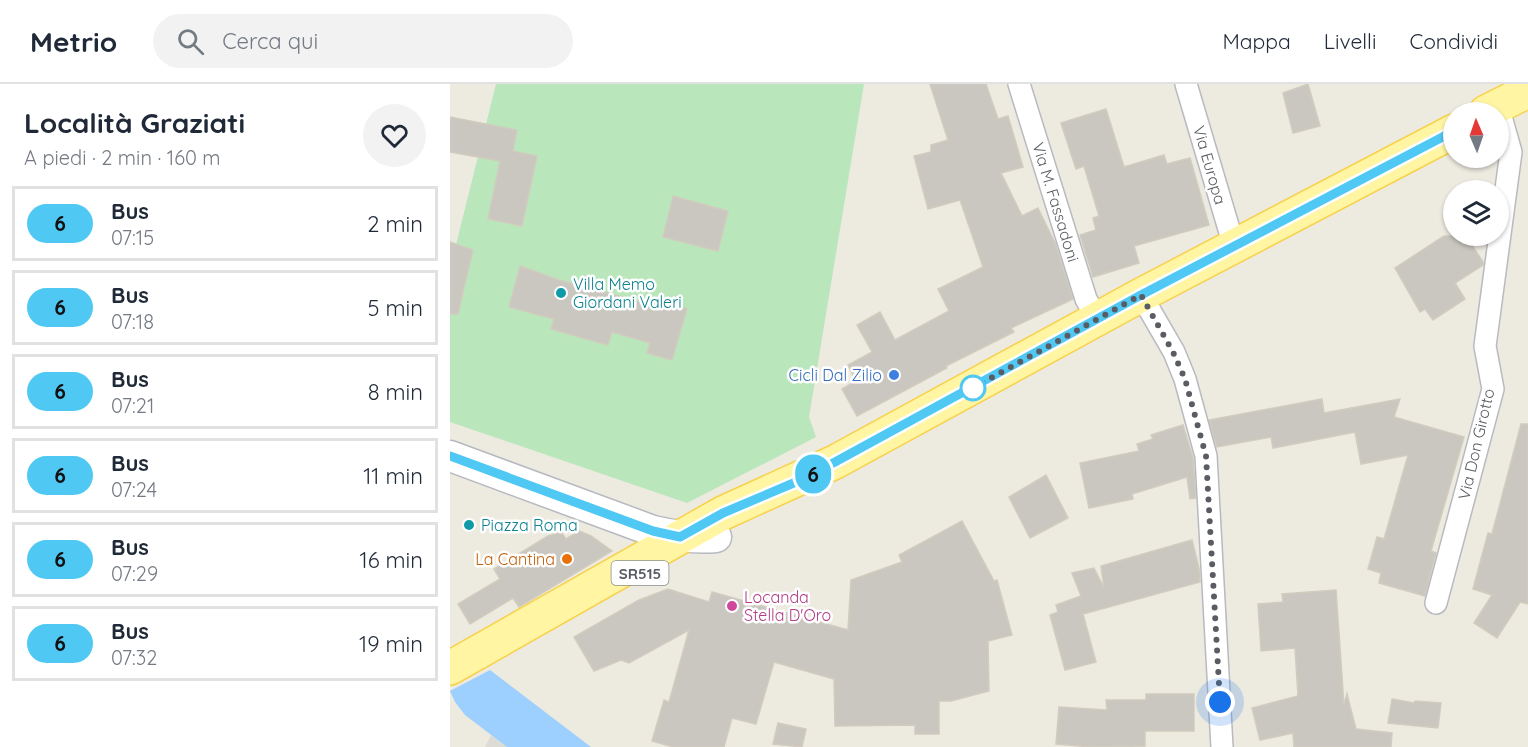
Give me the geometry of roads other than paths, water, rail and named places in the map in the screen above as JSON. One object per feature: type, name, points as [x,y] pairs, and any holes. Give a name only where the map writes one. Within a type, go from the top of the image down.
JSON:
[{"type":"main road","points":[[1506,102],[1528,91]]},
{"type":"main road","name":"SR515","points":[[450,668],[723,513],[796,482],[856,451],[1141,295],[1443,137]]},
{"type":"main road","points":[[450,456],[653,531],[700,539],[716,537]]},
{"type":"main road","name":"SR515","points":[[561,605],[679,558],[756,514],[796,482]]},
{"type":"street","name":"Via M. Fassadoni","points":[[1019,84],[1086,299],[1097,319]]},
{"type":"street","name":"Via Europa","points":[[1186,84],[1234,246]]},
{"type":"street","name":"Via Don Girotto","points":[[1509,147],[1511,152],[1509,167]]},
{"type":"street","name":"Via Don Girotto","points":[[1436,603],[1493,389],[1485,346],[1509,168]]},
{"type":"street","points":[[1141,295],[1170,344],[1185,379],[1206,456],[1222,747]]},
{"type":"water","points":[[490,670],[591,747],[507,747],[465,715],[450,691]]},
{"type":"place","name":"Villa Memo Giordani Valeri","points":[[561,293]]},
{"type":"place","name":"Cicli Dal Zilio","points":[[894,375]]},
{"type":"place","name":"Piazza Roma","points":[[469,525]]},
{"type":"place","name":"La Cantina","points":[[567,559]]},
{"type":"place","name":"Locanda Stella D'Oro","points":[[732,606]]}]
